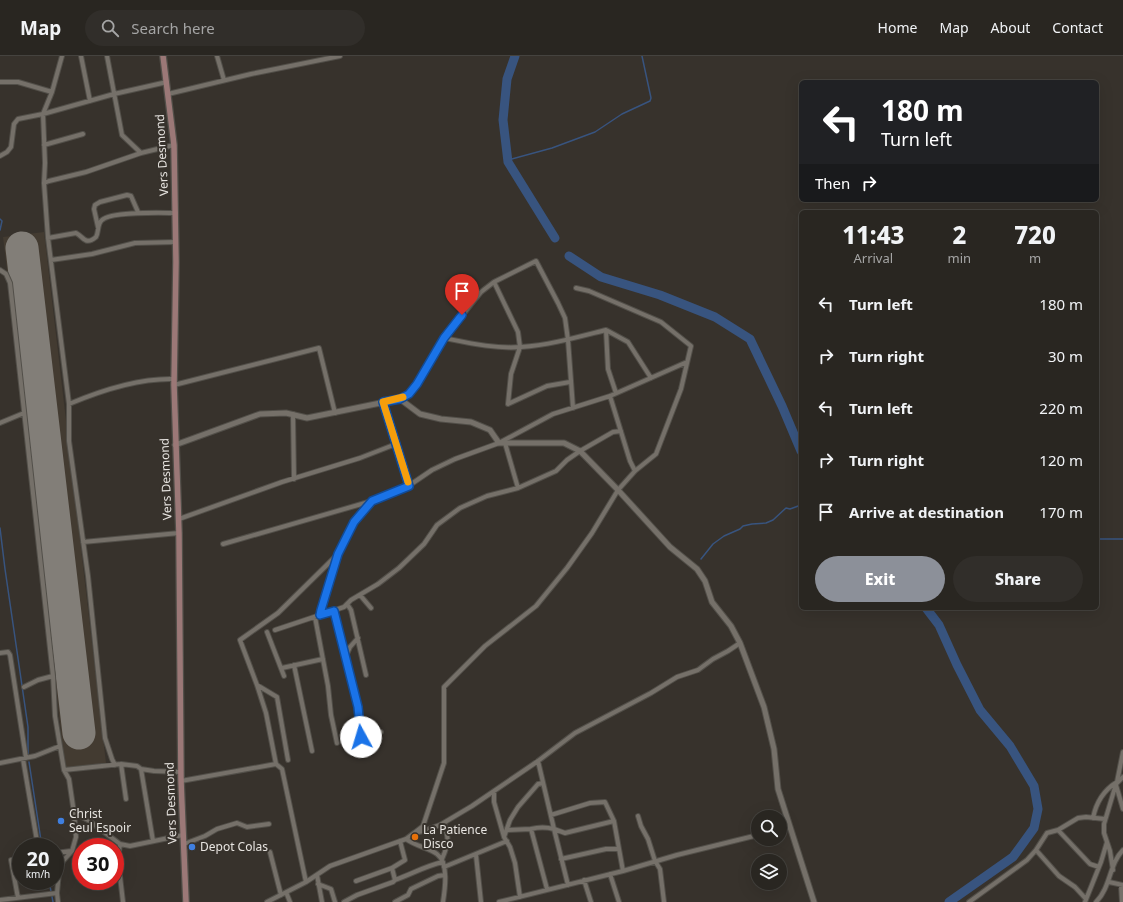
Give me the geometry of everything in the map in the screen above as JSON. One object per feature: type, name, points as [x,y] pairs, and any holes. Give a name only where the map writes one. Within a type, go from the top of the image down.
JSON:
[{"type":"main road","name":"Vers Desmond","points":[[163,56],[174,145],[176,213],[174,386],[179,519],[181,781],[186,902]]},
{"type":"street","points":[[62,56],[52,92],[43,114],[45,163],[44,183],[48,238],[68,404],[69,441],[83,542],[105,738],[115,765]]},
{"type":"street","points":[[81,56],[90,101]]},
{"type":"street","points":[[107,56],[122,135],[141,153]]},
{"type":"street","points":[[217,56],[224,80]]},
{"type":"street","points":[[312,56],[312,62]]},
{"type":"street","points":[[168,94],[224,80],[340,56]]},
{"type":"street","points":[[0,82],[18,82],[52,92]]},
{"type":"street","points":[[0,156],[7,152],[11,147],[14,124],[18,119],[167,82]]},
{"type":"street","points":[[44,145],[83,134]]},
{"type":"street","points":[[44,183],[86,172],[141,153],[174,145]]},
{"type":"street","points":[[48,238],[76,233],[79,234],[82,240],[86,241],[96,237],[98,234],[98,228],[94,209],[95,205],[100,202],[127,195],[131,196],[138,212]]},
{"type":"street","points":[[98,228],[100,222],[105,218],[138,212],[176,213]]},
{"type":"street","points":[[51,260],[92,254],[135,243],[176,242]]},
{"type":"street","points":[[175,444],[260,414],[286,413],[307,418],[384,401],[400,399],[409,394],[417,384],[444,338],[481,292],[494,282],[536,261],[565,318],[568,340],[572,408]]},
{"type":"street","points":[[0,270],[6,274],[10,283],[54,676],[55,716],[64,770],[69,779],[76,838]]},
{"type":"street","points":[[494,282],[518,332],[520,347],[511,374],[508,404],[547,386],[570,382]]},
{"type":"street","points":[[267,902],[317,876],[330,866],[406,840],[422,826],[444,763],[444,687],[485,646],[536,606],[567,568],[592,533],[618,490],[635,471],[656,454],[681,389],[691,346],[660,322],[589,291],[576,288]]},
{"type":"street","points":[[444,338],[480,345],[520,347],[568,340],[606,330],[628,342],[651,378]]},
{"type":"street","points":[[606,330],[608,369],[616,393]]},
{"type":"street","points":[[174,386],[319,348],[335,413]]},
{"type":"street","points":[[223,544],[372,501],[409,486],[432,470],[455,459],[502,443],[553,414],[610,396],[687,362]]},
{"type":"street","points":[[68,404],[116,387],[156,379],[174,379]]},
{"type":"street","points":[[610,396],[630,461],[635,471]]},
{"type":"street","points":[[400,399],[420,414],[441,419],[471,422],[490,430],[502,443],[518,488]]},
{"type":"street","points":[[384,401],[409,486]]},
{"type":"street","points":[[0,423],[24,413]]},
{"type":"street","points":[[293,414],[294,478]]},
{"type":"street","points":[[275,630],[344,607],[399,568],[424,544],[437,525],[460,508],[487,496],[518,488],[556,470],[580,451],[613,432],[622,431]]},
{"type":"street","points":[[502,443],[564,443],[580,451],[670,547],[697,569],[705,581],[712,602],[731,626],[740,643],[764,707],[774,749],[778,789],[814,902]]},
{"type":"street","points":[[179,519],[294,478],[360,458],[396,444]]},
{"type":"street","points":[[336,743],[317,616],[338,554],[354,522],[372,501]]},
{"type":"street","points":[[83,542],[179,533]]},
{"type":"street","points":[[306,882],[282,769],[276,764],[266,712],[240,640],[278,613],[338,554]]},
{"type":"street","points":[[360,595],[371,608]]},
{"type":"street","points":[[347,604],[351,610],[366,675]]},
{"type":"street","points":[[334,611],[358,707],[361,737]]},
{"type":"street","points":[[267,632],[284,676]]},
{"type":"street","points":[[346,656],[350,646],[358,638]]},
{"type":"street","points":[[414,833],[444,823],[538,762],[575,733],[651,693],[677,677],[698,670],[740,643]]},
{"type":"street","points":[[0,653],[8,652],[10,655],[37,838]]},
{"type":"street","points":[[282,668],[323,659]]},
{"type":"street","points":[[294,665],[312,751]]},
{"type":"street","points":[[24,687],[38,680],[54,676]]},
{"type":"street","points":[[257,685],[277,698],[288,760]]},
{"type":"street","points":[[347,740],[381,732]]},
{"type":"street","points":[[0,762],[25,758],[60,746]]},
{"type":"street","points":[[1113,870],[1110,851],[1104,833],[1105,819],[1116,783],[1123,752]]},
{"type":"street","points":[[538,762],[568,885]]},
{"type":"street","points":[[64,770],[122,764],[154,771],[181,772]]},
{"type":"street","points":[[122,764],[126,799]]},
{"type":"street","points":[[181,781],[276,764]]},
{"type":"street","points":[[141,768],[153,841]]},
{"type":"street","points":[[1093,818],[1096,805],[1109,786],[1116,783],[1123,777]]},
{"type":"street","points":[[444,867],[476,855],[505,839],[510,820],[518,807],[538,784],[543,783]]},
{"type":"street","points":[[1116,783],[1123,809]]},
{"type":"street","points":[[494,791],[494,802],[514,863],[520,897]]},
{"type":"street","points":[[551,815],[590,804],[605,802],[614,821],[618,850],[623,871]]},
{"type":"street","points":[[74,813],[88,820],[112,838]]},
{"type":"street","points":[[638,816],[641,826],[648,839],[655,862],[660,869],[664,902]]},
{"type":"street","points":[[969,902],[1027,860],[1036,850],[1047,833],[1058,830],[1078,818],[1086,817],[1105,819]]},
{"type":"street","points":[[507,830],[545,827],[565,833],[614,821]]},
{"type":"street","points":[[184,844],[205,836],[217,829],[238,823],[247,826],[268,824]]},
{"type":"street","points":[[344,902],[394,882],[395,880],[442,860],[446,850],[448,837],[444,823]]},
{"type":"street","points":[[531,829],[547,889]]},
{"type":"street","points":[[1058,830],[1090,864],[1098,868]]},
{"type":"street","points":[[124,845],[130,846],[183,835]]},
{"type":"street","points":[[499,902],[513,900],[547,889],[623,871],[751,837]]},
{"type":"street","points":[[406,840],[421,848],[436,853],[442,860],[445,875],[443,902]]},
{"type":"street","points":[[356,881],[392,868],[405,860],[400,841]]},
{"type":"street","points":[[1085,901],[1107,842]]},
{"type":"street","points":[[561,858],[606,849],[618,850]]},
{"type":"street","points":[[1036,850],[1060,876],[1075,887],[1085,901]]},
{"type":"street","points":[[1096,902],[1109,882],[1117,856],[1123,850]]},
{"type":"street","points":[[64,852],[72,851]]},
{"type":"street","points":[[58,902],[56,893],[59,872],[63,861],[72,851]]},
{"type":"street","points":[[270,852],[281,895]]},
{"type":"street","points":[[476,855],[480,902]]},
{"type":"street","points":[[392,868],[395,880]]},
{"type":"street","points":[[610,874],[618,902]]},
{"type":"street","points":[[395,902],[408,895],[411,889],[438,876],[445,875]]},
{"type":"street","points":[[317,876],[322,902]]},
{"type":"street","points":[[584,880],[591,902]]},
{"type":"street","points":[[1109,882],[1122,885],[1122,902]]},
{"type":"street","points":[[318,884],[331,889],[335,902]]},
{"type":"street","points":[[17,890],[18,898]]},
{"type":"street","points":[[122,890],[123,902]]},
{"type":"street","points":[[286,892],[290,902]]},
{"type":"street","points":[[0,900],[56,893]]},
{"type":"shaded area","points":[[44,232],[106,763],[65,768],[30,457],[3,237]]},
{"type":"waterway","points":[[515,56],[507,79],[503,120],[508,162],[555,238]]},
{"type":"waterway","points":[[508,160],[552,148],[595,132],[622,114],[650,101],[651,98],[642,56]]},
{"type":"waterway","points":[[0,219],[2,221],[0,230]]},
{"type":"waterway","points":[[569,256],[601,277],[660,295],[715,317],[750,339],[782,406],[799,446]]},
{"type":"waterway","points":[[701,559],[713,544],[724,536],[740,529],[743,526],[766,523],[773,520],[786,508],[790,509],[799,506]]},
{"type":"waterway","points":[[0,528],[28,727],[28,756]]},
{"type":"waterway","points":[[1099,539],[1123,539]]},
{"type":"waterway","points":[[928,610],[939,625],[980,710],[1010,746],[1034,786],[1038,809],[1034,828],[1013,857],[949,902]]},
{"type":"waterway","points":[[29,762],[41,838]]},
{"type":"waterway","points":[[51,890],[53,902]]},
{"type":"runway","points":[[22,248],[79,733]]},
{"type":"slow traffic","points":[[403,397],[400,399],[383,402],[408,482]]},
{"type":"place","name":"Christ Seul Espoir","points":[[61,821]]},
{"type":"place","name":"La Patience Disco","points":[[415,837]]},
{"type":"place","name":"Depot Colas","points":[[192,847]]},
{"type":"route","points":[[361,737],[358,707],[334,611],[320,615],[321,610],[338,554],[354,522],[372,501],[409,486],[383,402],[400,399],[409,394],[417,384],[444,338],[462,315]]}]
